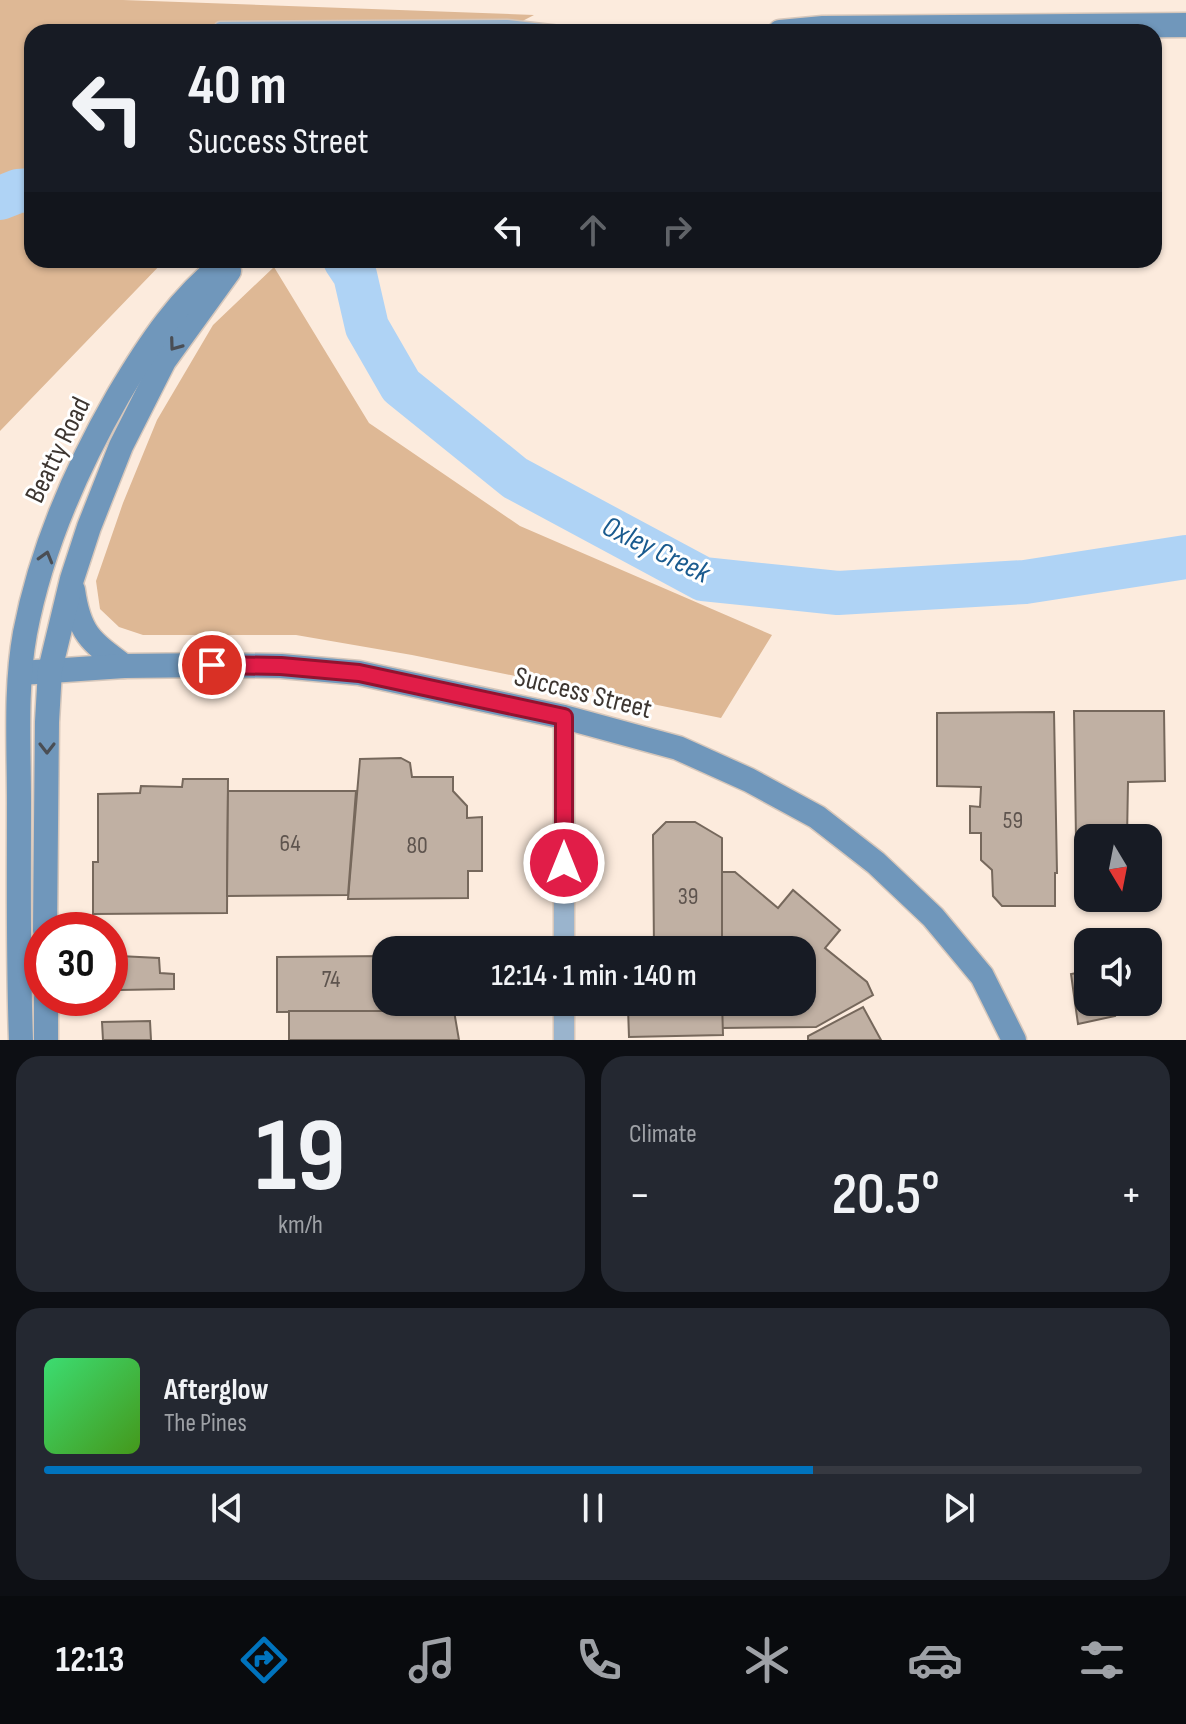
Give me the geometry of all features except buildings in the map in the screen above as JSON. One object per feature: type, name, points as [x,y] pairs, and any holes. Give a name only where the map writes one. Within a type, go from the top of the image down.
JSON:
[{"type":"main road","points":[[1162,25],[1186,25]]},
{"type":"main road","name":"Beatty Road","points":[[21,1040],[18,890],[21,673],[25,633],[54,528],[95,436],[140,358],[201,280],[217,268]]},
{"type":"main road","name":"Beatty Road","points":[[45,912],[50,670],[72,579],[121,446],[164,361],[232,268]]},
{"type":"main road","points":[[72,579],[77,619],[95,645],[124,666]]},
{"type":"main road","name":"Success Street","points":[[21,673],[124,666],[281,666],[359,673],[564,717],[678,748],[749,780],[817,817],[876,863],[933,917],[982,976],[1014,1040]]},
{"type":"main road","points":[[46,1016],[46,1040]]},
{"type":"street","points":[[564,717],[564,936]]},
{"type":"street","points":[[564,1016],[564,1040]]},
{"type":"shaded area","points":[[0,0],[123,0],[534,15],[517,24],[24,24],[24,268],[157,268],[0,431]]},
{"type":"shaded area","points":[[275,268],[369,423],[520,526],[772,635],[721,718],[412,655],[296,635],[143,635],[119,627],[100,609],[96,581],[157,420],[213,325]]},
{"type":"waterway","name":"Oxley Creek","points":[[0,198],[24,191]]},
{"type":"waterway","name":"Oxley Creek","points":[[350,268],[355,275],[367,327],[401,386],[515,478],[703,579],[838,593],[1025,582],[1186,557]]},
{"type":"route","points":[[212,665],[281,666],[359,673],[564,717],[564,863]]}]
